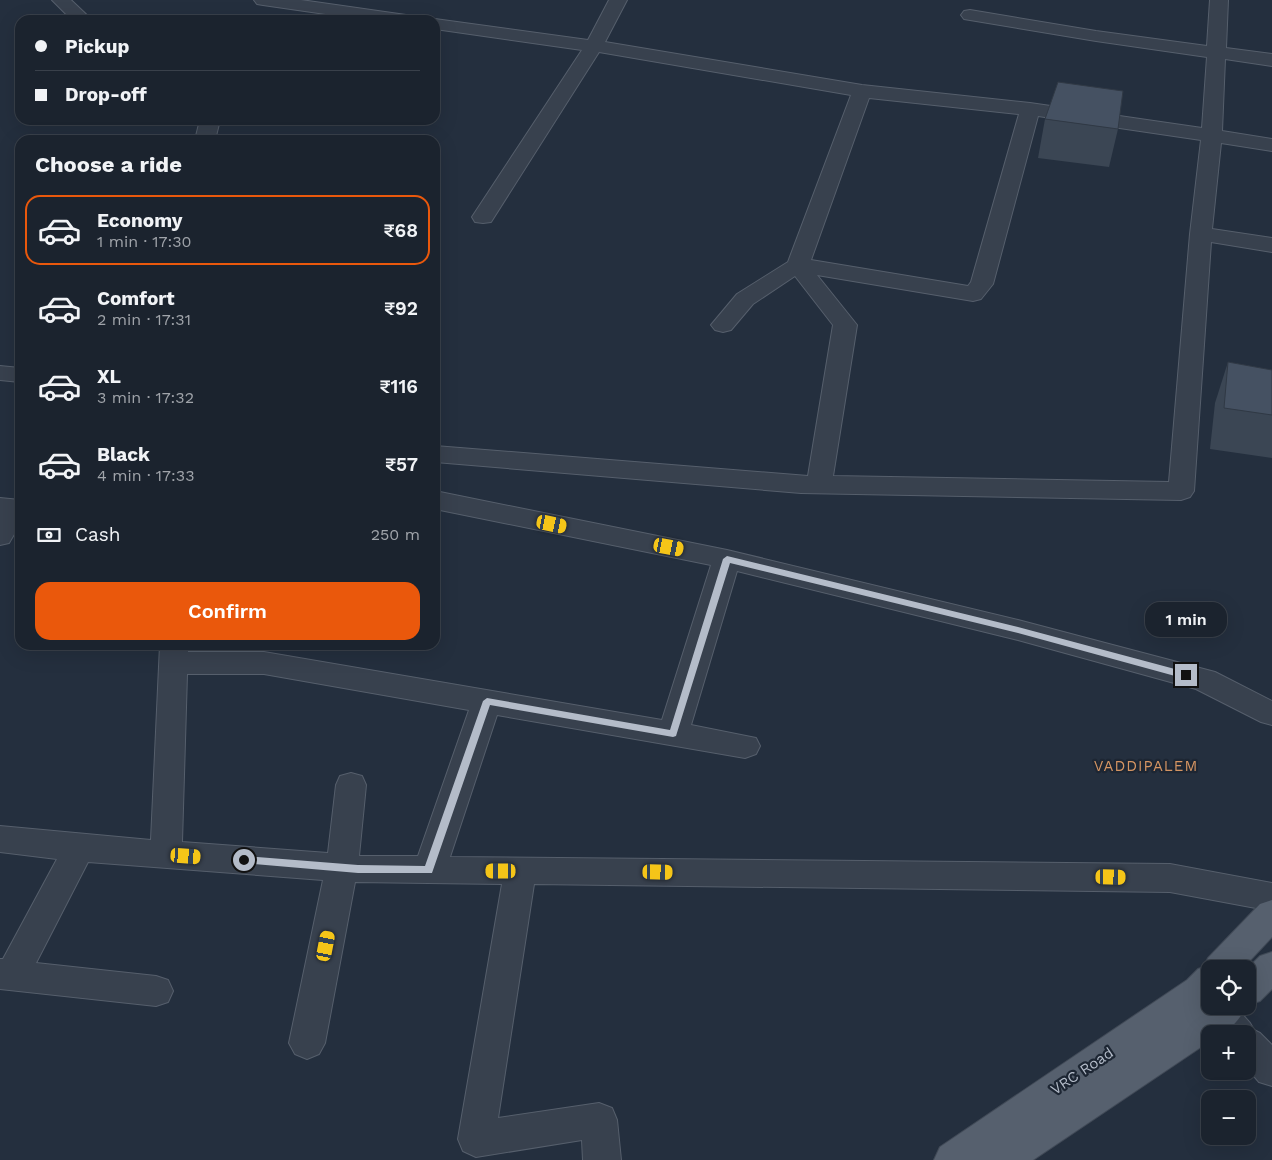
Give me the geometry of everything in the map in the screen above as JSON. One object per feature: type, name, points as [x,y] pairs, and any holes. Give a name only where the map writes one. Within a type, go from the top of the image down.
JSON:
[{"type":"main road","name":"VRC Road","points":[[1243,960],[1272,914]]},
{"type":"main road","points":[[1256,982],[1272,967]]},
{"type":"main road","name":"VRC Road","points":[[952,1160],[1201,1011]]},
{"type":"main road","points":[[1000,1160],[1201,1013]]},
{"type":"street","points":[[61,0],[78,15]]},
{"type":"street","points":[[263,0],[370,15]]},
{"type":"street","points":[[483,217],[594,46],[618,0]]},
{"type":"street","points":[[440,454],[819,484],[1181,490],[1201,234],[1212,135],[1219,0]]},
{"type":"street","points":[[970,16],[1096,36],[1272,60]]},
{"type":"street","points":[[440,25],[594,46],[862,90],[1030,109],[1272,145]]},
{"type":"street","points":[[723,325],[746,299],[798,266],[862,90]]},
{"type":"street","points":[[798,266],[974,294],[982,284],[1030,109]]},
{"type":"street","points":[[1201,234],[1272,245]]},
{"type":"street","points":[[798,266],[845,325],[819,484]]},
{"type":"street","points":[[0,373],[15,374]]},
{"type":"street","points":[[440,501],[727,559],[1018,630],[1205,680],[1272,714]]},
{"type":"street","points":[[0,507],[15,508]]},
{"type":"street","points":[[0,536],[15,510]]},
{"type":"street","points":[[673,734],[727,559]]},
{"type":"street","points":[[166,855],[174,654],[264,663],[745,746]]},
{"type":"street","points":[[429,870],[487,701]]},
{"type":"street","points":[[307,1043],[342,868],[352,784]]},
{"type":"street","points":[[0,839],[79,848],[342,868],[1170,878],[1272,897]]},
{"type":"street","points":[[79,848],[6,974],[156,991]]},
{"type":"street","points":[[520,871],[476,1139],[599,1120],[602,1160]]},
{"type":"street","points":[[1256,1053],[1272,1070]]},
{"type":"building","points":[[1058,82],[1123,91],[1118,129],[1045,119]]},
{"type":"building","points":[[1228,362],[1272,370],[1272,415],[1224,408]]},
{"type":"district","name":"VADDIPALEM","points":[[1146,766]]},
{"type":"route","points":[[244,860],[358,869],[429,870],[487,701],[673,734],[727,559],[1018,630],[1186,675]]}]
